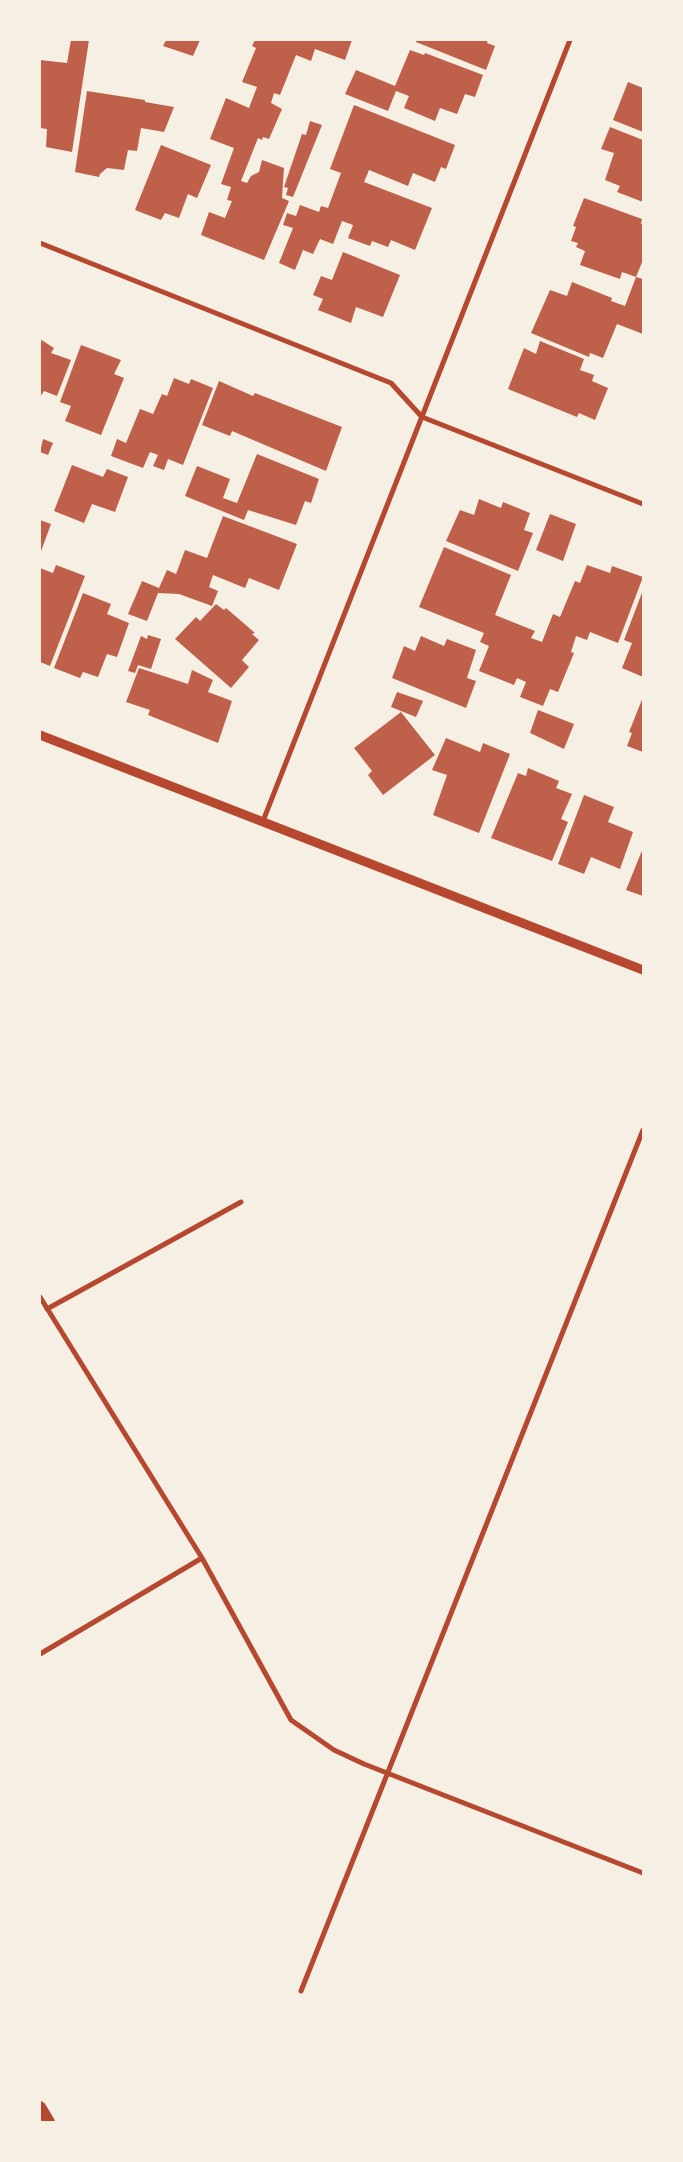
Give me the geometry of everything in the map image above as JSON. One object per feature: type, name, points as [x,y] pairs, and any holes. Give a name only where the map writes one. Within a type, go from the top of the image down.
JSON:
[{"type":"main road","points":[[40,2108],[49,2122]]},
{"type":"street","points":[[263,821],[570,40]]},
{"type":"street","points":[[40,243],[391,383],[422,417],[643,504]]},
{"type":"street","points":[[40,735],[643,970]]},
{"type":"street","points":[[301,1991],[643,1130]]},
{"type":"street","points":[[47,1309],[241,1202]]},
{"type":"street","points":[[40,1297],[202,1558],[290,1720],[334,1750],[387,1773],[643,1873]]},
{"type":"street","points":[[40,1654],[202,1558]]},
{"type":"building","points":[[71,40],[89,40],[72,152],[46,147],[47,129],[40,128],[40,60],[67,63]]},
{"type":"building","points":[[166,40],[200,40],[193,56],[163,46]]},
{"type":"building","points":[[255,40],[352,40],[345,60],[315,49],[311,61],[296,55],[280,95],[274,93],[271,103],[282,109],[269,139],[263,137],[262,140],[258,138],[241,181],[247,183],[251,176],[259,172],[262,160],[284,168],[282,198],[289,201],[264,260],[201,235],[209,212],[225,218],[232,201],[227,200],[231,187],[221,184],[234,148],[210,139],[226,98],[249,108],[257,87],[242,82],[256,48],[252,46]]},
{"type":"building","points":[[416,40],[488,40],[487,43],[495,46],[486,70],[416,42]]},
{"type":"building","points":[[410,50],[424,55],[425,53],[483,75],[475,97],[465,94],[457,114],[440,108],[435,121],[404,108],[409,96],[396,91],[388,111],[345,94],[356,70],[395,86]]},
{"type":"building","points":[[628,82],[643,88],[643,132],[613,120]]},
{"type":"building","points":[[87,91],[145,100],[145,102],[174,107],[164,132],[141,128],[137,151],[128,150],[124,170],[107,168],[99,177],[75,172]]},
{"type":"building","points":[[354,105],[455,145],[446,169],[441,167],[435,182],[413,173],[408,186],[369,170],[364,182],[432,208],[415,250],[391,240],[388,247],[372,241],[370,246],[348,238],[353,225],[342,221],[333,244],[320,239],[313,254],[303,250],[295,270],[279,263],[293,228],[283,225],[287,213],[296,216],[300,205],[319,212],[321,206],[328,208],[341,173],[330,169]]},
{"type":"building","points":[[310,121],[322,125],[293,197],[286,195],[288,188],[284,187],[302,134],[306,135]]},
{"type":"building","points":[[610,127],[643,140],[643,202],[617,192],[620,186],[605,180],[614,153],[601,149]]},
{"type":"building","points":[[161,145],[211,165],[197,198],[188,194],[179,218],[165,213],[161,220],[135,210]]},
{"type":"building","points":[[584,198],[642,219],[643,260],[636,277],[622,272],[620,279],[580,265],[585,251],[576,247],[578,243],[571,241],[576,227],[573,226]]},
{"type":"building","points":[[343,252],[400,275],[383,317],[356,307],[351,323],[318,310],[323,299],[313,295],[321,276],[332,280]]},
{"type":"building","points":[[636,277],[643,279],[643,334],[617,324],[603,358],[590,353],[589,357],[531,333],[550,290],[567,296],[572,282],[612,298],[611,301],[625,306]]},
{"type":"building","points":[[40,339],[54,348],[51,353],[71,360],[57,396],[44,391],[40,397]]},
{"type":"building","points":[[540,341],[584,359],[580,370],[594,375],[592,381],[608,388],[595,420],[579,413],[577,417],[508,389],[524,348],[536,354]]},
{"type":"building","points":[[81,345],[121,360],[114,374],[124,378],[101,435],[65,421],[71,406],[60,402]]},
{"type":"building","points":[[174,378],[189,384],[191,379],[213,388],[183,465],[168,459],[164,470],[153,466],[158,455],[150,452],[143,468],[111,456],[117,439],[126,443],[140,409],[153,414],[162,394],[167,396]]},
{"type":"building","points":[[219,381],[253,396],[255,393],[342,427],[326,471],[232,431],[230,436],[202,425]]},
{"type":"building","points":[[43,439],[53,443],[48,455],[40,452]]},
{"type":"building","points":[[257,454],[319,479],[311,503],[305,501],[296,525],[248,510],[244,520],[185,496],[197,466],[230,479],[223,498],[237,503]]},
{"type":"building","points":[[72,465],[103,477],[107,469],[128,477],[115,512],[92,504],[84,523],[54,511]]},
{"type":"building","points":[[479,499],[501,508],[503,502],[530,513],[524,530],[533,533],[518,571],[446,541],[460,510],[474,515]]},
{"type":"building","points":[[550,514],[576,524],[563,561],[536,550]]},
{"type":"building","points":[[223,516],[297,544],[279,590],[249,578],[245,588],[213,575],[209,587],[218,591],[212,606],[179,594],[158,593],[147,621],[128,614],[142,581],[159,588],[167,570],[176,574],[185,550],[207,558]]},
{"type":"building","points":[[40,520],[51,524],[40,554]]},
{"type":"building","points":[[444,547],[511,575],[495,615],[535,631],[531,638],[542,642],[553,614],[560,617],[575,581],[580,583],[587,565],[610,573],[612,566],[643,577],[618,643],[590,632],[587,640],[576,636],[571,652],[574,653],[558,692],[550,689],[543,706],[520,697],[526,682],[517,678],[514,685],[479,671],[489,646],[480,642],[484,633],[419,607]]},
{"type":"building","points":[[56,565],[85,576],[50,666],[40,662],[40,568],[53,573]]},
{"type":"building","points":[[643,590],[643,677],[622,668],[632,643],[624,640]]},
{"type":"building","points":[[83,593],[111,604],[107,614],[129,623],[117,657],[107,654],[98,677],[83,672],[80,678],[54,668]]},
{"type":"building","points":[[216,604],[224,610],[226,608],[255,633],[252,634],[259,640],[242,660],[249,667],[231,688],[175,639],[196,617],[200,621]]},
{"type":"building","points":[[148,635],[161,639],[151,669],[138,665],[135,673],[128,671],[141,636],[147,639]]},
{"type":"building","points":[[421,636],[444,646],[447,639],[476,650],[467,678],[476,681],[466,708],[392,678],[404,646],[415,651]]},
{"type":"building","points":[[139,668],[188,684],[192,670],[213,680],[208,692],[232,701],[218,743],[148,715],[150,710],[126,702]]},
{"type":"building","points":[[397,692],[423,701],[416,717],[391,707]]},
{"type":"building","points":[[643,697],[643,752],[627,746],[632,733],[629,732]]},
{"type":"building","points":[[538,710],[574,724],[564,749],[530,733]]},
{"type":"building","points":[[401,712],[435,755],[383,795],[368,775],[372,771],[354,748]]},
{"type":"building","points":[[446,738],[480,752],[483,743],[510,754],[479,833],[433,815],[447,775],[432,770]]},
{"type":"building","points":[[528,768],[559,781],[556,788],[572,794],[561,819],[568,822],[552,861],[491,838],[518,773],[526,776]]},
{"type":"building","points":[[584,795],[614,807],[608,822],[633,832],[620,869],[591,857],[584,874],[558,864]]},
{"type":"building","points":[[643,848],[643,896],[626,890]]}]
